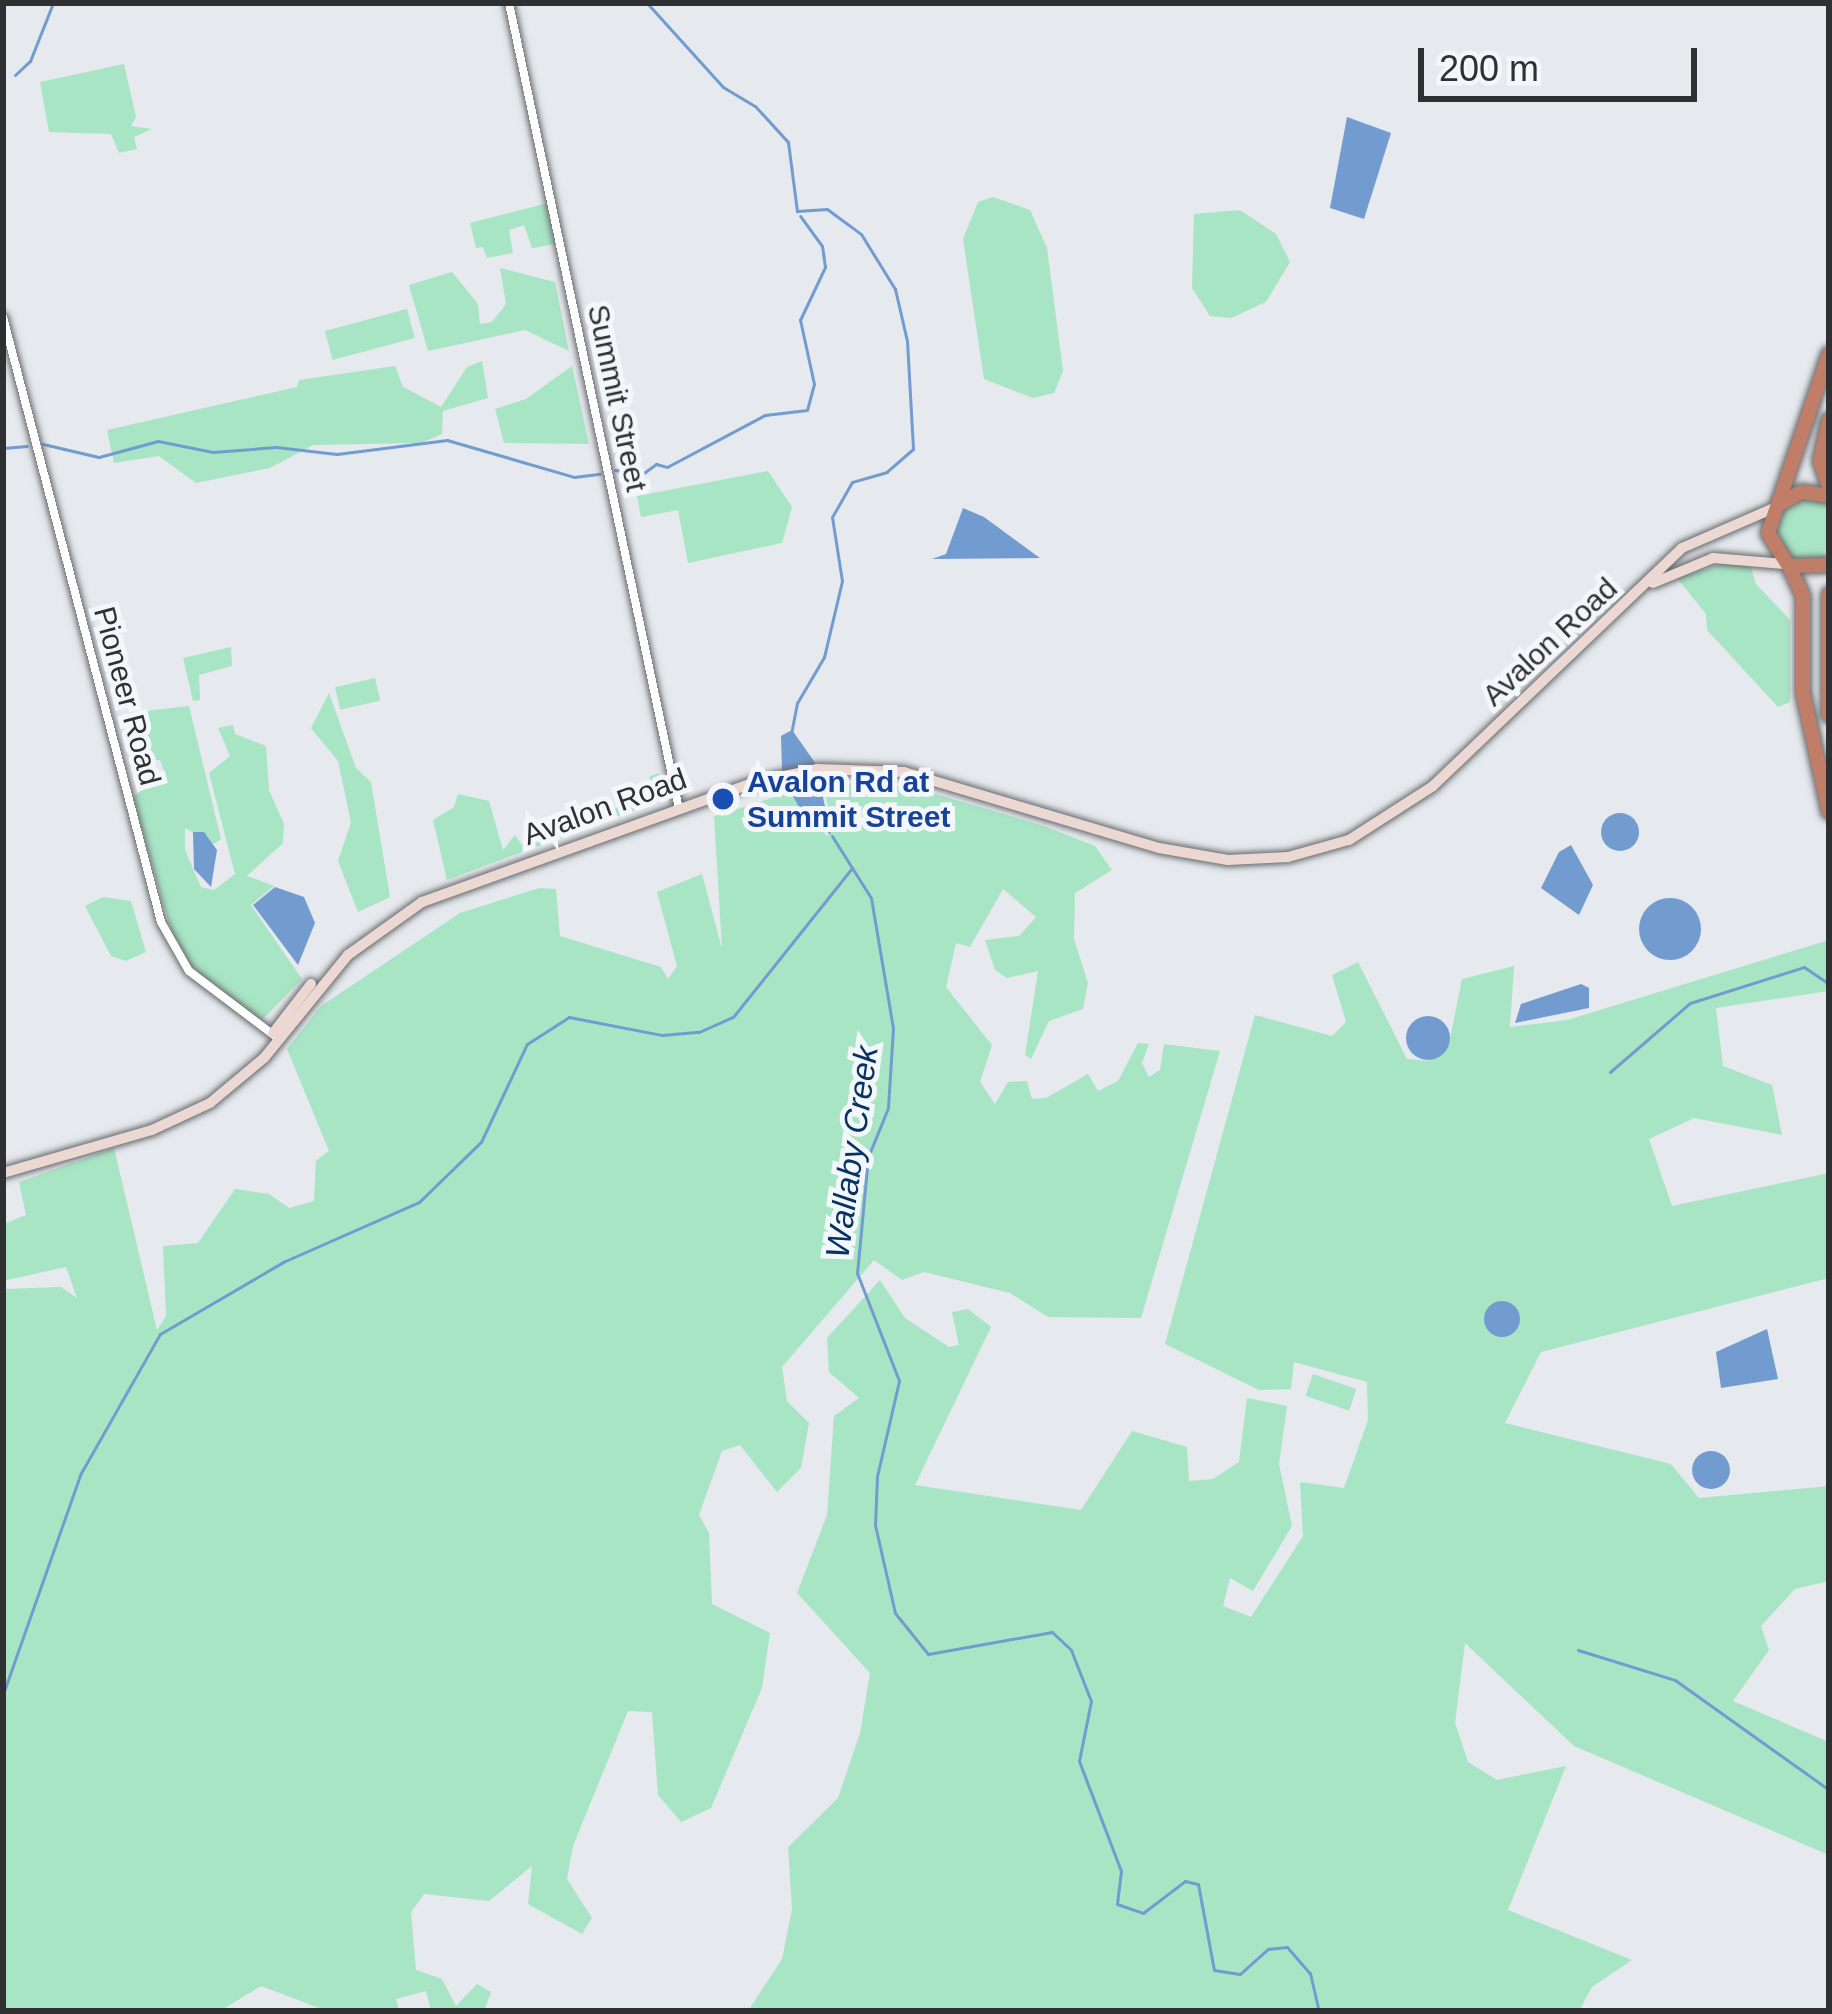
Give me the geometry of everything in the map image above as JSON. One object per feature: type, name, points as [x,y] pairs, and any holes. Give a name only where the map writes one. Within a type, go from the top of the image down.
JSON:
[{"type":"highway","points":[[1829,354],[1808,432],[1774,507],[1768,533],[1803,596],[1803,693],[1829,812]]},
{"type":"highway","points":[[1774,507],[1802,492],[1829,491],[1820,449],[1829,420]]},
{"type":"highway","points":[[1786,565],[1829,565]]},
{"type":"highway","points":[[1829,594],[1829,715]]},
{"type":"street","name":"Summit Street","points":[[509,3],[678,804]]},
{"type":"street","name":"Pioneer Road","points":[[3,317],[160,922],[189,971],[276,1036]]},
{"type":"street","name":"Avalon Road","points":[[276,1036],[316,979],[422,902],[678,804],[797,772],[904,772],[1190,856],[1303,854],[1405,808],[1696,538],[1774,507]]},
{"type":"street","name":"Avalon Road","points":[[1644,587],[1713,558],[1786,565]]},
{"type":"street","points":[[3,1173],[187,1115],[232,1088],[276,1036]]},
{"type":"green space","points":[[124,64],[136,117],[131,126],[152,129],[134,137],[137,149],[119,153],[111,134],[49,132],[40,82]]},
{"type":"green space","points":[[993,197],[1030,210],[1047,248],[1063,371],[1054,393],[1033,398],[984,379],[963,239],[978,202]]},
{"type":"green space","points":[[548,203],[556,244],[532,248],[524,225],[509,230],[513,253],[487,258],[483,247],[476,248],[470,223]]},
{"type":"green space","points":[[1240,210],[1276,234],[1290,262],[1266,302],[1231,318],[1210,316],[1192,288],[1194,214]]},
{"type":"green space","points":[[500,268],[555,282],[569,351],[525,330],[428,351],[409,285],[452,272],[478,304],[480,324],[492,322],[506,304]]},
{"type":"green space","points":[[407,309],[415,338],[333,360],[325,331]]},
{"type":"green space","points":[[482,361],[488,398],[443,411],[442,434],[421,443],[313,445],[270,468],[196,483],[159,456],[114,463],[107,430],[297,387],[299,380],[395,366],[403,387],[441,407],[467,367]]},
{"type":"green space","points":[[572,366],[589,444],[504,443],[495,409],[526,399]]},
{"type":"green space","points":[[768,471],[792,507],[782,543],[688,563],[678,510],[641,517],[637,496]]},
{"type":"green space","points":[[1802,497],[1829,503],[1825,561],[1793,561],[1775,536],[1784,507]]},
{"type":"green space","points":[[1729,562],[1751,567],[1756,584],[1790,620],[1790,702],[1778,707],[1707,630],[1706,614],[1677,578]]},
{"type":"green space","points":[[231,647],[232,666],[199,675],[200,700],[193,701],[183,658]]},
{"type":"green space","points":[[375,678],[380,700],[340,710],[335,687]]},
{"type":"green space","points":[[329,693],[356,768],[371,782],[390,897],[358,912],[338,861],[351,822],[338,761],[311,728]]},
{"type":"green space","points":[[189,706],[221,839],[214,844],[185,828],[185,850],[201,887],[214,890],[235,874],[209,773],[230,756],[218,728],[233,725],[235,734],[266,746],[269,790],[284,824],[283,843],[247,876],[274,886],[251,905],[302,979],[262,1020],[222,995],[177,952],[133,797],[165,773],[160,760],[145,760],[128,713]]},
{"type":"green space","points":[[659,773],[662,800],[447,880],[433,820],[454,807],[458,794],[489,801],[503,850],[515,835],[521,844],[539,842],[561,823],[585,821],[650,794],[650,776]]},
{"type":"green space","points":[[822,782],[908,786],[1044,826],[1095,846],[1112,870],[1075,893],[1074,939],[1088,983],[1083,1009],[1049,1021],[1031,1059],[1025,1055],[1038,971],[1007,978],[995,970],[985,940],[1019,936],[1036,917],[1003,889],[970,947],[956,943],[946,987],[992,1045],[980,1082],[995,1104],[1008,1082],[1027,1081],[1032,1099],[1046,1098],[1088,1074],[1098,1091],[1118,1081],[1138,1043],[1149,1044],[1142,1063],[1149,1077],[1160,1070],[1164,1044],[1220,1051],[1141,1318],[1048,1317],[1010,1293],[924,1272],[902,1280],[874,1260],[782,1367],[787,1401],[809,1423],[801,1468],[777,1492],[740,1445],[722,1451],[699,1515],[709,1533],[712,1604],[770,1633],[762,1688],[711,1808],[681,1822],[658,1795],[652,1712],[628,1711],[573,1846],[567,1879],[592,1918],[582,1934],[528,1904],[532,1866],[489,1901],[424,1894],[411,1912],[416,1970],[442,1979],[456,2006],[477,1984],[491,1992],[484,2011],[431,2011],[426,1991],[396,1999],[399,2011],[327,2011],[261,1986],[220,2011],[3,2011],[3,1289],[61,1287],[77,1298],[66,1267],[3,1281],[3,1224],[26,1215],[19,1182],[114,1148],[157,1330],[166,1316],[163,1246],[198,1243],[235,1189],[269,1194],[289,1208],[314,1201],[316,1161],[329,1151],[287,1049],[321,1006],[460,913],[539,888],[556,889],[560,936],[661,967],[668,979],[677,966],[657,892],[702,874],[722,949],[714,816],[791,792],[827,836],[833,826]]},
{"type":"green space","points":[[103,897],[131,901],[146,952],[126,961],[111,956],[85,906]]},
{"type":"green space","points":[[1829,940],[1829,991],[1716,1008],[1723,1066],[1772,1085],[1782,1135],[1694,1118],[1649,1139],[1672,1206],[1829,1173],[1829,1278],[1541,1352],[1505,1423],[1671,1464],[1699,1498],[1829,1486],[1829,1581],[1795,1589],[1761,1626],[1769,1650],[1733,1701],[1829,1742],[1829,1855],[1574,1746],[1465,1643],[1455,1723],[1468,1762],[1497,1780],[1566,1766],[1508,1910],[1632,1960],[1592,1987],[1579,2011],[748,2011],[782,1959],[792,1909],[788,1847],[838,1798],[860,1733],[870,1673],[797,1593],[827,1515],[834,1416],[859,1398],[829,1372],[827,1338],[880,1280],[905,1318],[949,1347],[959,1345],[952,1312],[968,1309],[991,1327],[915,1485],[1081,1510],[1132,1431],[1187,1447],[1189,1481],[1213,1479],[1239,1462],[1247,1398],[1287,1406],[1279,1464],[1292,1526],[1253,1591],[1230,1578],[1223,1606],[1251,1617],[1303,1536],[1300,1482],[1344,1488],[1368,1420],[1367,1382],[1294,1362],[1291,1389],[1259,1390],[1165,1344],[1255,1015],[1332,1036],[1346,1022],[1332,975],[1358,962],[1407,1059],[1428,1061],[1449,1044],[1462,979],[1514,966],[1510,1027],[1567,1020]]},
{"type":"green space","points":[[1313,1374],[1356,1389],[1349,1411],[1306,1396]]},
{"type":"water","points":[[1347,117],[1391,133],[1364,219],[1330,208]]},
{"type":"water","points":[[963,508],[984,517],[1040,558],[932,559],[946,554]]},
{"type":"water","points":[[792,730],[816,764],[831,835],[800,809],[788,787],[800,783],[797,772],[782,770],[781,736]]},
{"type":"water","points":[[1620,813],[1633,819],[1639,832],[1633,845],[1620,851],[1607,845],[1601,832],[1607,819]]},
{"type":"water","points":[[193,832],[204,832],[217,850],[211,887],[194,869]]},
{"type":"water","points":[[1571,845],[1593,885],[1579,915],[1541,888],[1559,852]]},
{"type":"water","points":[[275,887],[304,897],[315,923],[298,965],[253,905]]},
{"type":"water","points":[[1670,898],[1692,907],[1701,929],[1692,951],[1670,960],[1648,951],[1639,929],[1648,907]]},
{"type":"water","points":[[1581,984],[1589,988],[1589,1008],[1515,1023],[1521,1004]]},
{"type":"water","points":[[1428,1016],[1444,1022],[1450,1038],[1444,1054],[1428,1060],[1412,1054],[1406,1038],[1412,1022]]},
{"type":"water","points":[[1502,1301],[1515,1306],[1520,1319],[1515,1332],[1502,1337],[1489,1332],[1484,1319],[1489,1306]]},
{"type":"water","points":[[1767,1329],[1778,1379],[1721,1388],[1716,1352]]},
{"type":"water","points":[[1711,1451],[1724,1457],[1730,1470],[1724,1483],[1711,1489],[1698,1483],[1692,1470],[1698,1457]]},
{"type":"waterway","points":[[15,75],[30,61],[53,3]]},
{"type":"waterway","name":"Wallaby Creek","points":[[647,3],[723,87],[755,106],[788,142],[797,211],[827,209],[861,234],[895,289],[907,341],[913,449],[887,472],[852,482],[832,517],[842,581],[824,657],[797,703],[791,733]]},
{"type":"waterway","points":[[615,470],[641,475],[656,464],[667,467],[765,415],[807,410],[814,384],[800,320],[825,267],[822,246],[800,216]]},
{"type":"waterway","points":[[43,444],[99,457],[158,441],[213,452],[276,447],[337,454],[447,440],[574,477],[600,474]]},
{"type":"waterway","points":[[3,448],[27,446]]},
{"type":"waterway","name":"Wallaby Creek","points":[[832,836],[871,898],[893,1028],[888,1108],[868,1157],[857,1273],[899,1381],[877,1476],[875,1525],[895,1613],[928,1654],[1052,1632],[1071,1650],[1091,1701],[1079,1761],[1121,1871],[1117,1904],[1143,1913],[1185,1881],[1198,1884],[1214,1970],[1240,1974],[1268,1949],[1287,1947],[1310,1973],[1319,2011]]},
{"type":"waterway","points":[[3,1694],[81,1473],[160,1334],[283,1262],[419,1202],[481,1142],[527,1044],[569,1017],[662,1035],[699,1032],[733,1017],[852,868]]},
{"type":"waterway","points":[[1610,1072],[1690,1003],[1804,967],[1829,984]]},
{"type":"waterway","points":[[1578,1650],[1675,1680],[1829,1790]]},
{"type":"place","name":"Avalon Rd at Summit Street","points":[[723,799]]}]
